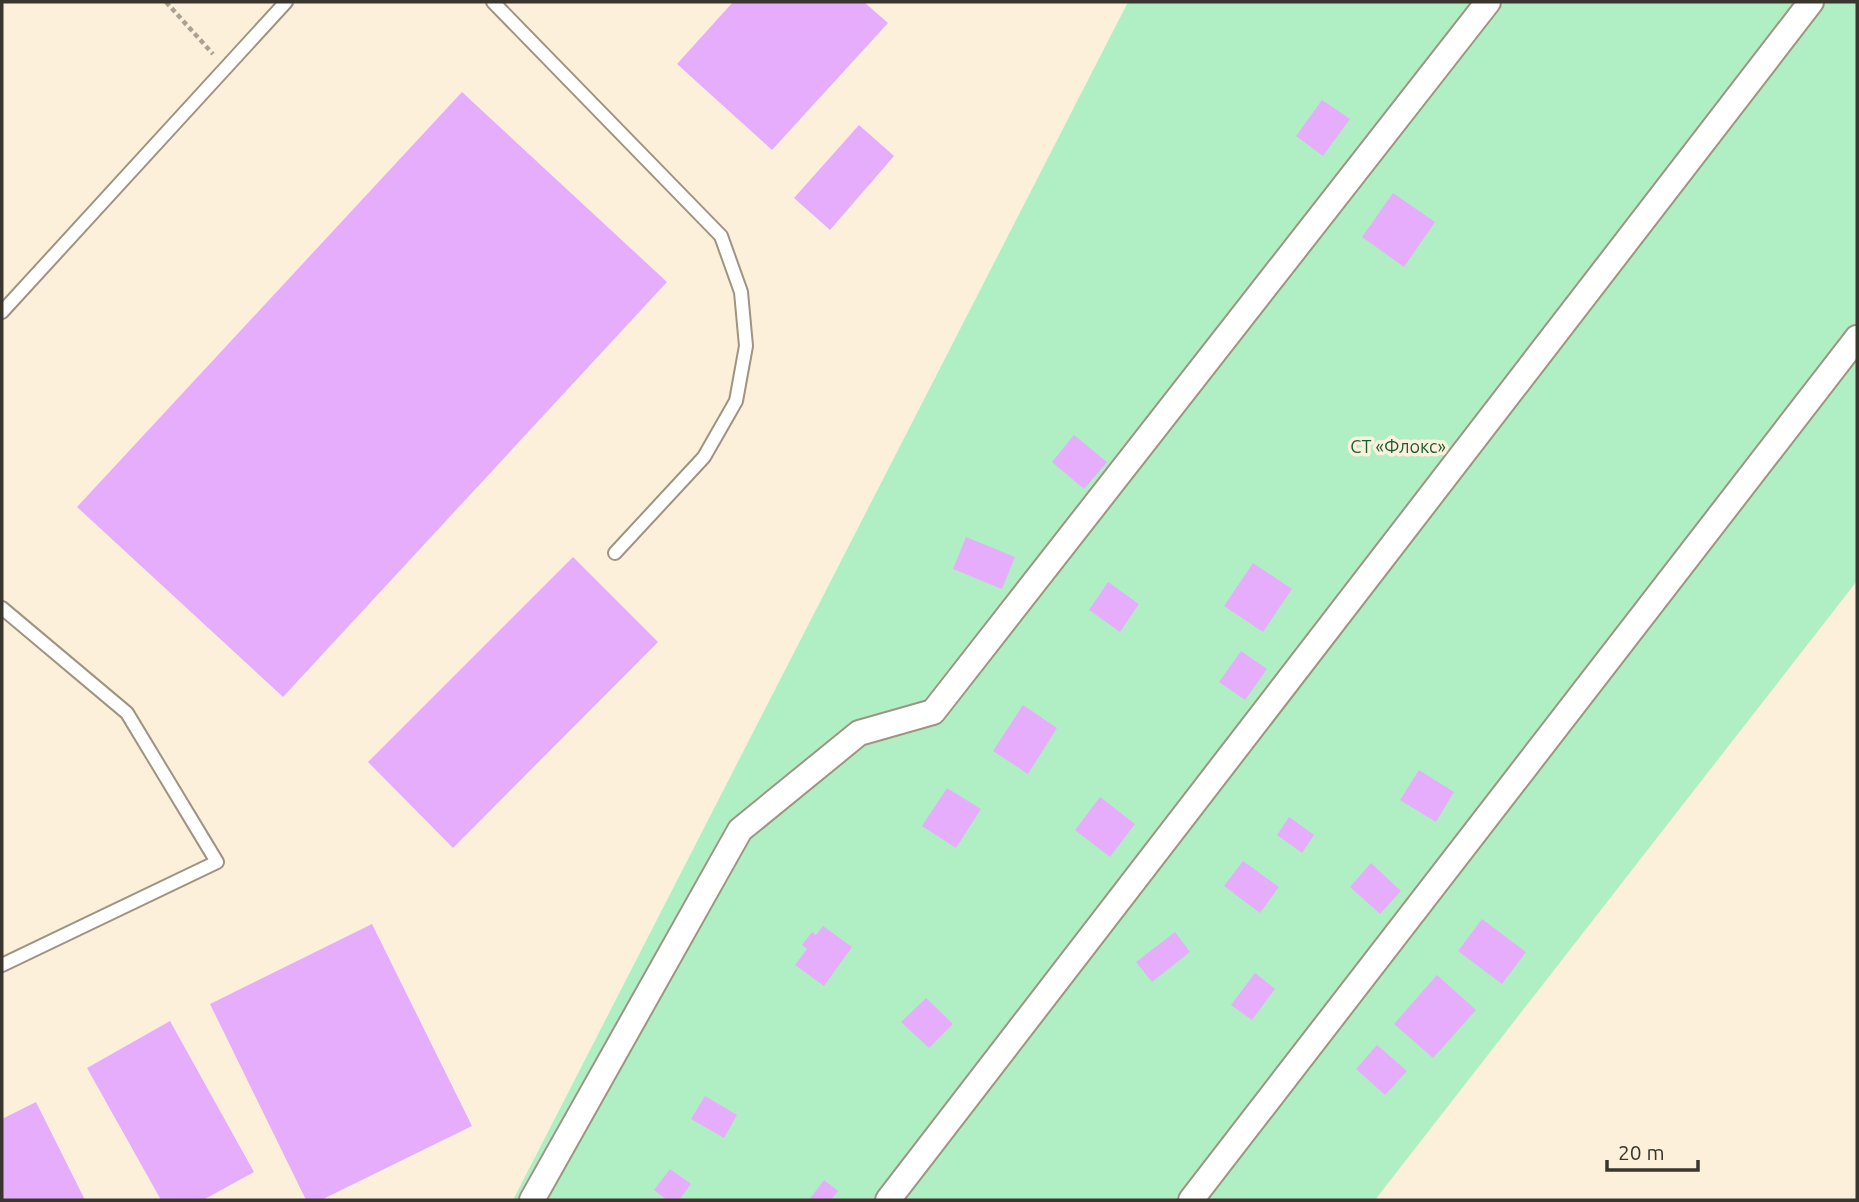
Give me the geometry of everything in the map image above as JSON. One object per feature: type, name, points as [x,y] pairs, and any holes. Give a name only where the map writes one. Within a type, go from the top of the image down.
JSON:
[{"type":"street","points":[[532,1200],[740,830],[859,733],[933,712],[1488,2]]},
{"type":"street","points":[[888,1200],[1811,2]]},
{"type":"street","points":[[1191,1200],[1857,338]]},
{"type":"lane","points":[[2,312],[286,2]]},
{"type":"lane","points":[[493,2],[721,236],[741,292],[746,345],[736,401],[704,457],[615,553]]},
{"type":"lane","points":[[2,608],[127,713],[217,862],[2,965]]},
{"type":"path","points":[[166,2],[226,68]]},
{"type":"green space","name":"СТ «Флокс»","points":[[1128,2],[1857,2],[1857,581],[1375,1200],[513,1200]]},
{"type":"building","points":[[733,2],[864,2],[888,23],[772,150],[677,64]]},
{"type":"building","points":[[462,92],[667,282],[283,697],[77,507]]},
{"type":"building","points":[[1322,100],[1350,119],[1323,156],[1296,136]]},
{"type":"building","points":[[859,125],[894,156],[830,230],[794,198]]},
{"type":"building","points":[[1393,193],[1435,222],[1404,267],[1362,237]]},
{"type":"building","points":[[1074,435],[1107,462],[1084,489],[1052,462]]},
{"type":"building","points":[[966,537],[1015,557],[1002,589],[953,569]]},
{"type":"building","points":[[573,557],[658,642],[453,848],[368,762]]},
{"type":"building","points":[[1253,563],[1292,589],[1263,632],[1224,606]]},
{"type":"building","points":[[1108,582],[1139,604],[1120,632],[1089,610]]},
{"type":"building","points":[[1241,651],[1267,669],[1245,700],[1219,682]]},
{"type":"building","points":[[1023,705],[1057,728],[1028,774],[993,751]]},
{"type":"building","points":[[1419,770],[1454,792],[1436,822],[1400,800]]},
{"type":"building","points":[[947,788],[981,809],[956,848],[922,826]]},
{"type":"building","points":[[1100,797],[1135,824],[1110,857],[1075,830]]},
{"type":"building","points":[[1289,817],[1314,835],[1302,853],[1277,835]]},
{"type":"building","points":[[1243,861],[1279,887],[1260,913],[1224,886]]},
{"type":"building","points":[[1371,863],[1401,891],[1380,914],[1350,887]]},
{"type":"building","points":[[1482,919],[1526,952],[1502,984],[1458,951]]},
{"type":"building","points":[[372,924],[472,1126],[321,1200],[306,1200],[210,1004]]},
{"type":"building","points":[[823,926],[852,947],[824,986],[795,965],[807,949],[802,945],[812,932],[816,935]]},
{"type":"building","points":[[1175,932],[1190,952],[1152,982],[1136,962]]},
{"type":"building","points":[[1255,973],[1275,989],[1252,1020],[1231,1005]]},
{"type":"building","points":[[1437,975],[1476,1010],[1433,1058],[1394,1024]]},
{"type":"building","points":[[926,998],[953,1024],[929,1048],[901,1022]]},
{"type":"building","points":[[170,1021],[254,1172],[203,1200],[161,1200],[87,1068]]},
{"type":"building","points":[[1377,1045],[1407,1071],[1385,1095],[1356,1069]]},
{"type":"building","points":[[705,1096],[737,1115],[724,1138],[691,1119]]},
{"type":"building","points":[[36,1102],[85,1200],[2,1200],[2,1119]]},
{"type":"building","points":[[670,1169],[691,1184],[679,1200],[667,1200],[654,1190]]},
{"type":"building","points":[[824,1180],[838,1191],[831,1200],[809,1200]]}]
